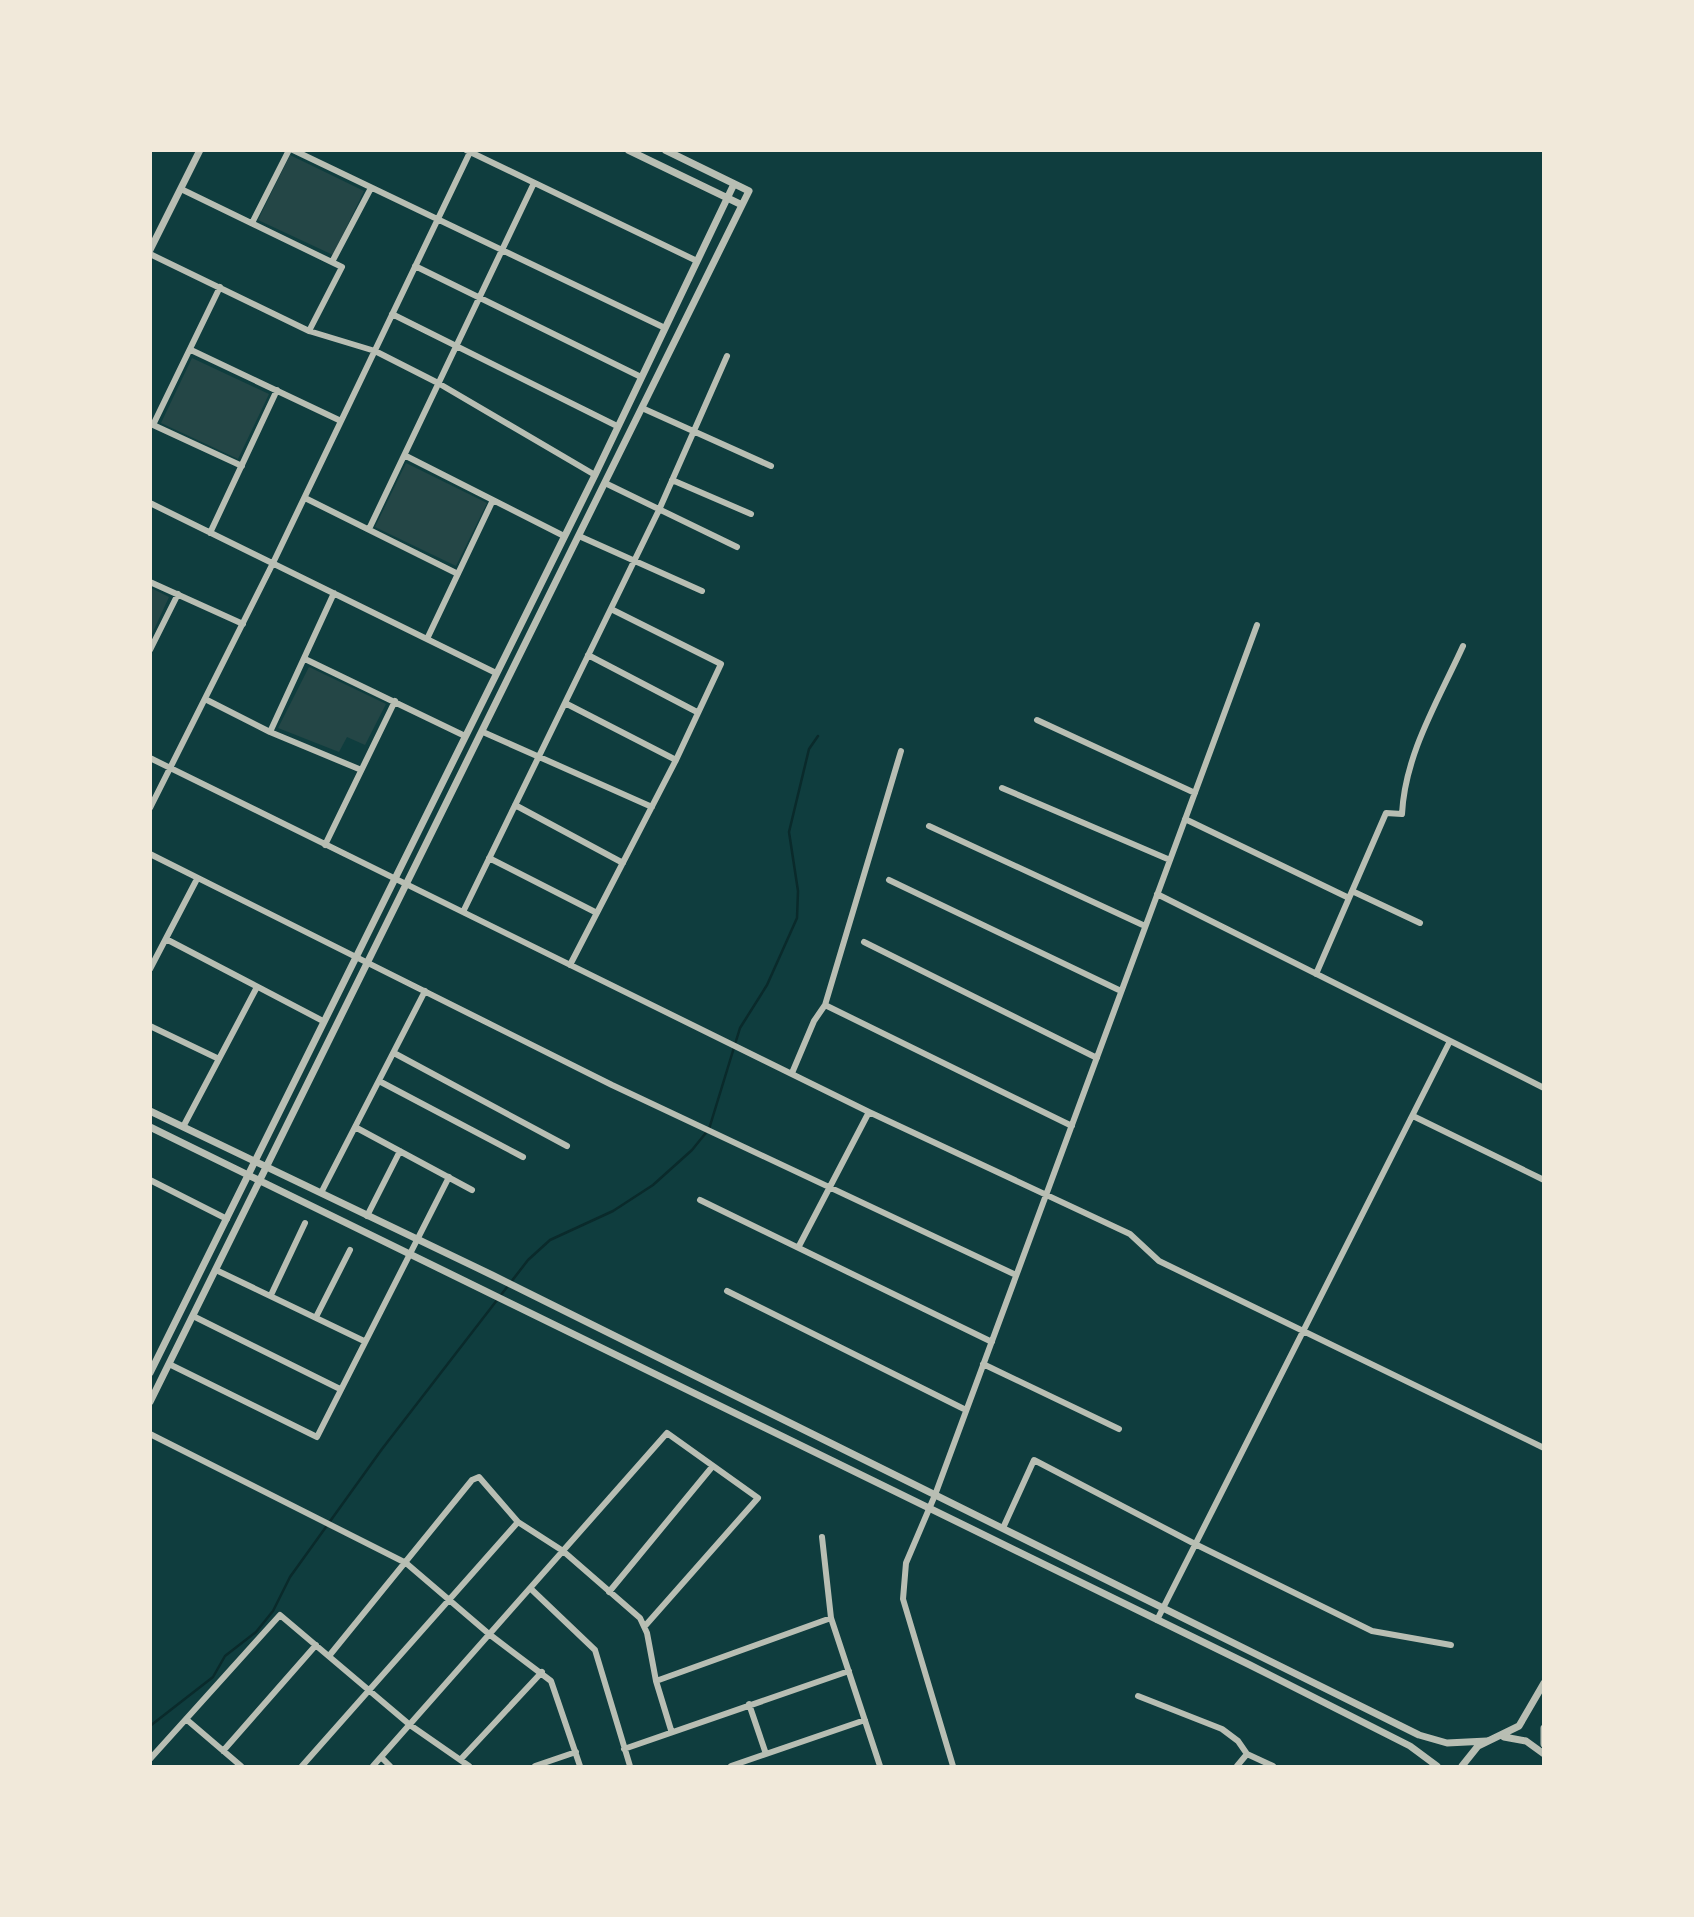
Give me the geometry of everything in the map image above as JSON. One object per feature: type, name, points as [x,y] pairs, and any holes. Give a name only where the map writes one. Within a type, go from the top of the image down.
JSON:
[{"type":"street","points":[[200,150],[150,252],[309,331],[375,351],[438,383],[595,475]]},
{"type":"street","points":[[252,223],[291,150],[665,328]]},
{"type":"street","points":[[628,150],[742,205]]},
{"type":"street","points":[[150,1402],[749,191],[665,150]]},
{"type":"street","points":[[150,808],[305,498],[469,151],[697,261]]},
{"type":"street","points":[[369,529],[406,456],[477,296],[534,183]]},
{"type":"street","points":[[150,1373],[154,1355],[227,1219],[323,1021],[357,958],[595,475],[734,184]]},
{"type":"street","points":[[332,262],[371,188]]},
{"type":"street","points":[[181,189],[342,267],[309,331]]},
{"type":"street","points":[[415,266],[641,377]]},
{"type":"street","points":[[220,287],[152,425],[242,466]]},
{"type":"street","points":[[392,314],[617,426]]},
{"type":"street","points":[[191,350],[341,421]]},
{"type":"street","points":[[463,912],[659,510],[727,356]]},
{"type":"street","points":[[211,533],[276,390]]},
{"type":"street","points":[[642,408],[771,466]]},
{"type":"street","points":[[406,456],[564,536]]},
{"type":"street","points":[[672,481],[751,514]]},
{"type":"street","points":[[605,483],[737,547]]},
{"type":"street","points":[[305,498],[458,573]]},
{"type":"street","points":[[427,639],[493,500]]},
{"type":"street","points":[[150,503],[496,673]]},
{"type":"street","points":[[579,536],[702,591]]},
{"type":"street","points":[[150,582],[243,624]]},
{"type":"street","points":[[270,732],[334,593]]},
{"type":"street","points":[[150,650],[178,594]]},
{"type":"street","points":[[570,965],[676,760],[721,663],[611,608]]},
{"type":"street","points":[[953,1766],[903,1599],[906,1563],[935,1495],[1257,625]]},
{"type":"street","points":[[1316,974],[1386,813],[1402,814],[1404,786],[1413,754],[1463,646]]},
{"type":"street","points":[[588,655],[697,712]]},
{"type":"street","points":[[305,659],[465,736]]},
{"type":"street","points":[[205,699],[270,732],[359,769]]},
{"type":"street","points":[[325,845],[359,769],[395,701]]},
{"type":"street","points":[[565,704],[676,760]]},
{"type":"street","points":[[1037,720],[1195,793]]},
{"type":"street","points":[[483,732],[652,807]]},
{"type":"street","points":[[792,1073],[814,1021],[825,1005],[901,751]]},
{"type":"street","points":[[150,758],[869,1112],[1130,1234],[1159,1261],[1544,1448]]},
{"type":"street","points":[[1002,788],[1170,860]]},
{"type":"street","points":[[515,805],[623,863]]},
{"type":"street","points":[[1185,819],[1350,895],[1420,923]]},
{"type":"street","points":[[929,826],[1145,926]]},
{"type":"street","points":[[150,854],[612,1085],[1016,1275]]},
{"type":"street","points":[[489,859],[597,913]]},
{"type":"street","points":[[150,969],[197,879]]},
{"type":"street","points":[[889,880],[1121,991]]},
{"type":"street","points":[[1157,894],[1544,1088]]},
{"type":"street","points":[[166,939],[323,1021]]},
{"type":"street","points":[[864,942],[1097,1058]]},
{"type":"street","points":[[183,1127],[257,987]]},
{"type":"street","points":[[321,1193],[425,991]]},
{"type":"street","points":[[825,1005],[1072,1126]]},
{"type":"street","points":[[150,1026],[219,1059]]},
{"type":"street","points":[[1157,1620],[1450,1041]]},
{"type":"street","points":[[394,1053],[567,1146]]},
{"type":"street","points":[[379,1081],[523,1157]]},
{"type":"street","points":[[150,1111],[492,1275],[1419,1735],[1447,1743],[1496,1738],[1520,1726],[1544,1683]]},
{"type":"street","points":[[799,1246],[869,1112]]},
{"type":"street","points":[[1413,1116],[1544,1180]]},
{"type":"street","points":[[150,1127],[1157,1620],[1410,1746],[1437,1766]]},
{"type":"street","points":[[355,1127],[472,1189]]},
{"type":"street","points":[[368,1216],[400,1151]]},
{"type":"street","points":[[169,1364],[317,1437],[449,1177]]},
{"type":"street","points":[[151,1183],[227,1219]]},
{"type":"street","points":[[700,1200],[992,1342]]},
{"type":"street","points":[[271,1295],[305,1223]]},
{"type":"street","points":[[316,1317],[350,1250]]},
{"type":"street","points":[[216,1269],[365,1341]]},
{"type":"street","points":[[727,1291],[966,1410]]},
{"type":"street","points":[[193,1316],[340,1389]]},
{"type":"street","points":[[983,1364],[1119,1429]]},
{"type":"street","points":[[373,1766],[667,1433],[758,1498],[645,1626]]},
{"type":"street","points":[[150,1434],[406,1563],[451,1598],[489,1634],[542,1672],[555,1692],[580,1766]]},
{"type":"street","points":[[1003,1528],[1034,1460],[1195,1544],[1373,1631],[1451,1645]]},
{"type":"street","points":[[609,1592],[712,1467]]},
{"type":"street","points":[[329,1656],[475,1477],[482,1478],[518,1522],[563,1551],[645,1626],[656,1681],[671,1730]]},
{"type":"street","points":[[302,1766],[518,1522]]},
{"type":"street","points":[[822,1537],[831,1618],[880,1766]]},
{"type":"street","points":[[530,1588],[595,1650],[630,1766]]},
{"type":"street","points":[[150,1759],[280,1615],[410,1724],[469,1766]]},
{"type":"street","points":[[656,1681],[831,1618]]},
{"type":"street","points":[[223,1751],[316,1645]]},
{"type":"street","points":[[624,1749],[671,1730],[849,1671]]},
{"type":"street","points":[[461,1759],[542,1672]]},
{"type":"street","points":[[1138,1696],[1222,1729],[1238,1741],[1247,1754],[1273,1766]]},
{"type":"street","points":[[749,1704],[766,1754]]},
{"type":"street","points":[[186,1719],[241,1766]]},
{"type":"street","points":[[731,1766],[865,1720]]},
{"type":"street","points":[[1544,1728],[1544,1744]]},
{"type":"street","points":[[1496,1738],[1526,1741],[1544,1754]]},
{"type":"street","points":[[1462,1766],[1471,1753],[1487,1741]]},
{"type":"street","points":[[535,1766],[576,1752]]},
{"type":"street","points":[[1237,1766],[1247,1754]]},
{"type":"street","points":[[381,1757],[390,1766]]},
{"type":"shaded area","points":[[290,155],[364,191],[333,255],[258,220]]},
{"type":"shaded area","points":[[192,358],[269,394],[238,459],[161,423]]},
{"type":"shaded area","points":[[406,463],[487,503],[456,566],[375,527]]},
{"type":"shaded area","points":[[151,588],[169,597],[151,636]]},
{"type":"shaded area","points":[[309,667],[386,704],[365,745],[347,737],[339,752],[278,728]]},
{"type":"waterway","points":[[150,1726],[213,1677],[225,1656],[256,1632],[273,1611],[290,1577],[382,1449],[528,1260],[550,1240],[613,1211],[653,1185],[692,1150],[709,1129],[740,1028],[767,985],[797,918],[798,891],[789,832],[809,749],[818,736]]}]
